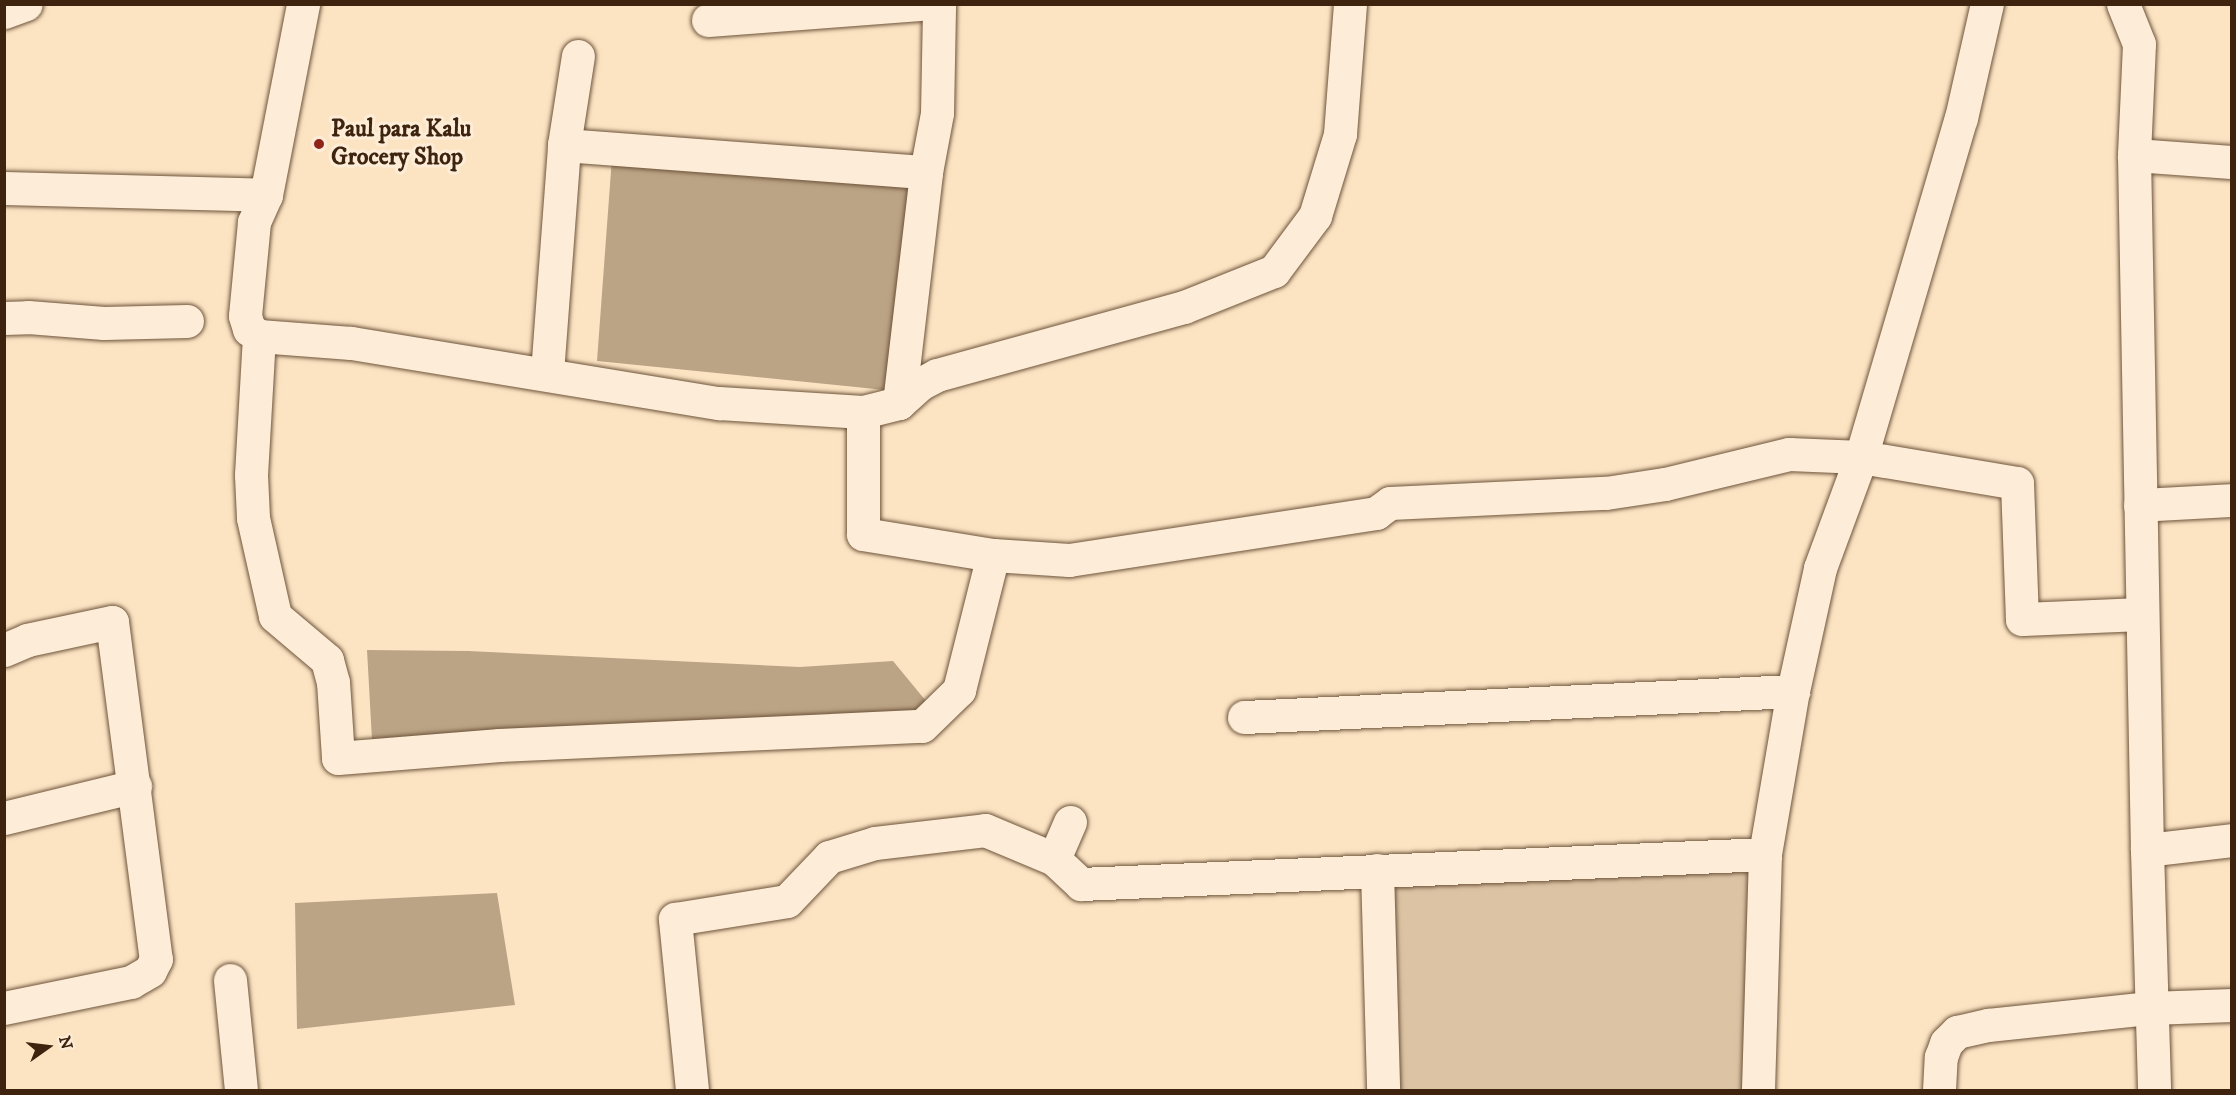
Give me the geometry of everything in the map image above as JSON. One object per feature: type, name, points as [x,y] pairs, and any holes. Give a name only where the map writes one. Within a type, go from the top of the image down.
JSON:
[{"type":"street","points":[[4,12],[26,4]]},
{"type":"street","points":[[303,4],[266,195],[254,222],[245,316],[249,329],[259,336],[351,343],[547,373],[719,403],[863,412],[899,403],[920,384],[937,375],[1184,307],[1275,271],[1315,216],[1340,134],[1350,4]]},
{"type":"street","points":[[708,20],[919,4]]},
{"type":"street","points":[[899,403],[927,172],[938,113],[939,4]]},
{"type":"street","points":[[1758,1090],[1765,854],[1793,691],[1820,568],[1861,457],[1961,118],[1987,4]]},
{"type":"street","points":[[2123,4],[2139,44],[2134,155],[2150,1008],[2154,1090]]},
{"type":"street","points":[[547,373],[564,146],[578,56]]},
{"type":"street","points":[[564,146],[927,172]]},
{"type":"street","points":[[2134,155],[2232,162]]},
{"type":"street","points":[[4,188],[266,195]]},
{"type":"street","points":[[4,318],[28,317],[104,323],[187,321]]},
{"type":"street","points":[[259,336],[251,475],[253,518],[275,616],[327,660],[333,682],[338,758],[499,745],[922,726],[958,690],[993,555]]},
{"type":"street","points":[[863,412],[863,534],[993,555],[1069,560],[1376,513],[1390,503],[1510,500],[1606,493],[1665,484],[1789,454],[1861,457],[2017,483],[2022,619],[2142,614]]},
{"type":"street","points":[[2140,505],[2232,500]]},
{"type":"street","points":[[4,650],[27,640],[112,622],[156,959],[150,971],[131,982],[4,1008]]},
{"type":"street","points":[[1245,717],[1793,691]]},
{"type":"street","points":[[4,818],[135,786]]},
{"type":"street","points":[[1054,859],[1070,822]]},
{"type":"street","points":[[692,1090],[675,919],[787,901],[829,858],[875,843],[985,830],[1054,859],[1081,884],[1765,854]]},
{"type":"street","points":[[2147,850],[2232,840]]},
{"type":"street","points":[[1377,870],[1383,1090]]},
{"type":"street","points":[[230,980],[241,1090]]},
{"type":"street","points":[[1939,1090],[1941,1057],[1946,1043],[1957,1032],[1988,1025],[2150,1008],[2232,1005]]},
{"type":"shaded area","points":[[613,144],[912,176],[885,390],[597,361]]},
{"type":"shaded area","points":[[367,650],[468,651],[800,667],[893,661],[926,701],[919,718],[372,740]]},
{"type":"shaded area","points":[[1756,861],[1751,1090],[1383,1090],[1377,870]]},
{"type":"shaded area","points":[[497,893],[515,1005],[297,1029],[295,903]]},
{"type":"place","name":"Paul para Kalu Grocery Shop","points":[[319,144]]}]
